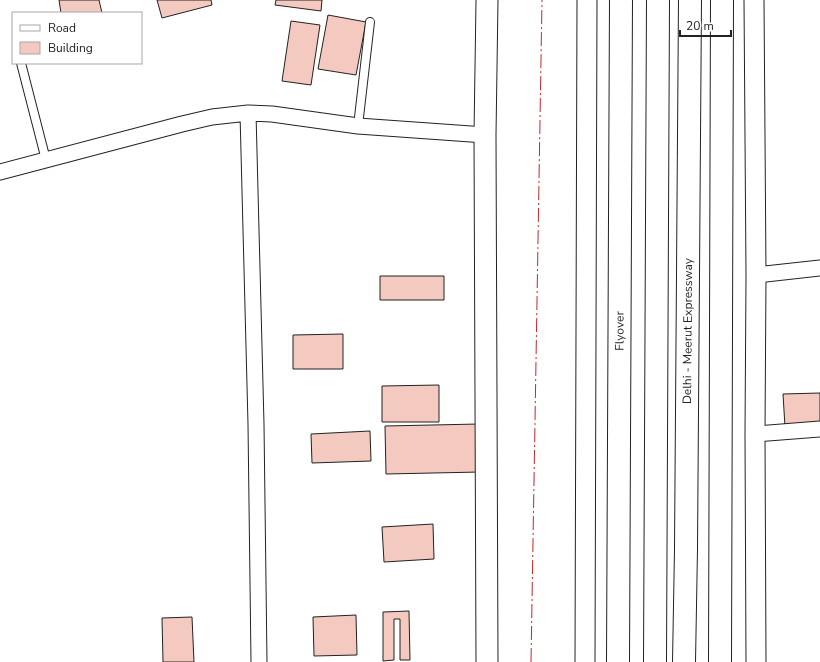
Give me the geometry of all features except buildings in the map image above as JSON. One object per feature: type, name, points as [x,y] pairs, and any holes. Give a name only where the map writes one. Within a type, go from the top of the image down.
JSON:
[{"type":"highway","name":"Flyover","points":[[618,662],[621,0]]},
{"type":"highway","points":[[655,655],[658,0]]},
{"type":"highway","name":"Delhi - Meerut Expressway","points":[[684,655],[690,0]]},
{"type":"highway","points":[[720,662],[722,0]]},
{"type":"main road","points":[[487,0],[485,135],[487,662]]},
{"type":"street","points":[[584,662],[587,0]]},
{"type":"street","points":[[754,0],[756,662]]},
{"type":"street","points":[[0,172],[182,124],[212,117],[248,113],[272,114],[358,126],[485,135]]},
{"type":"street","points":[[248,113],[256,424],[259,662]]},
{"type":"street","points":[[756,275],[820,268]]},
{"type":"street","points":[[755,434],[820,429]]},
{"type":"lane","points":[[358,126],[370,22]]},
{"type":"lane","points":[[21,64],[46,160]]},
{"type":"power","points":[[531,662],[542,0]]}]
